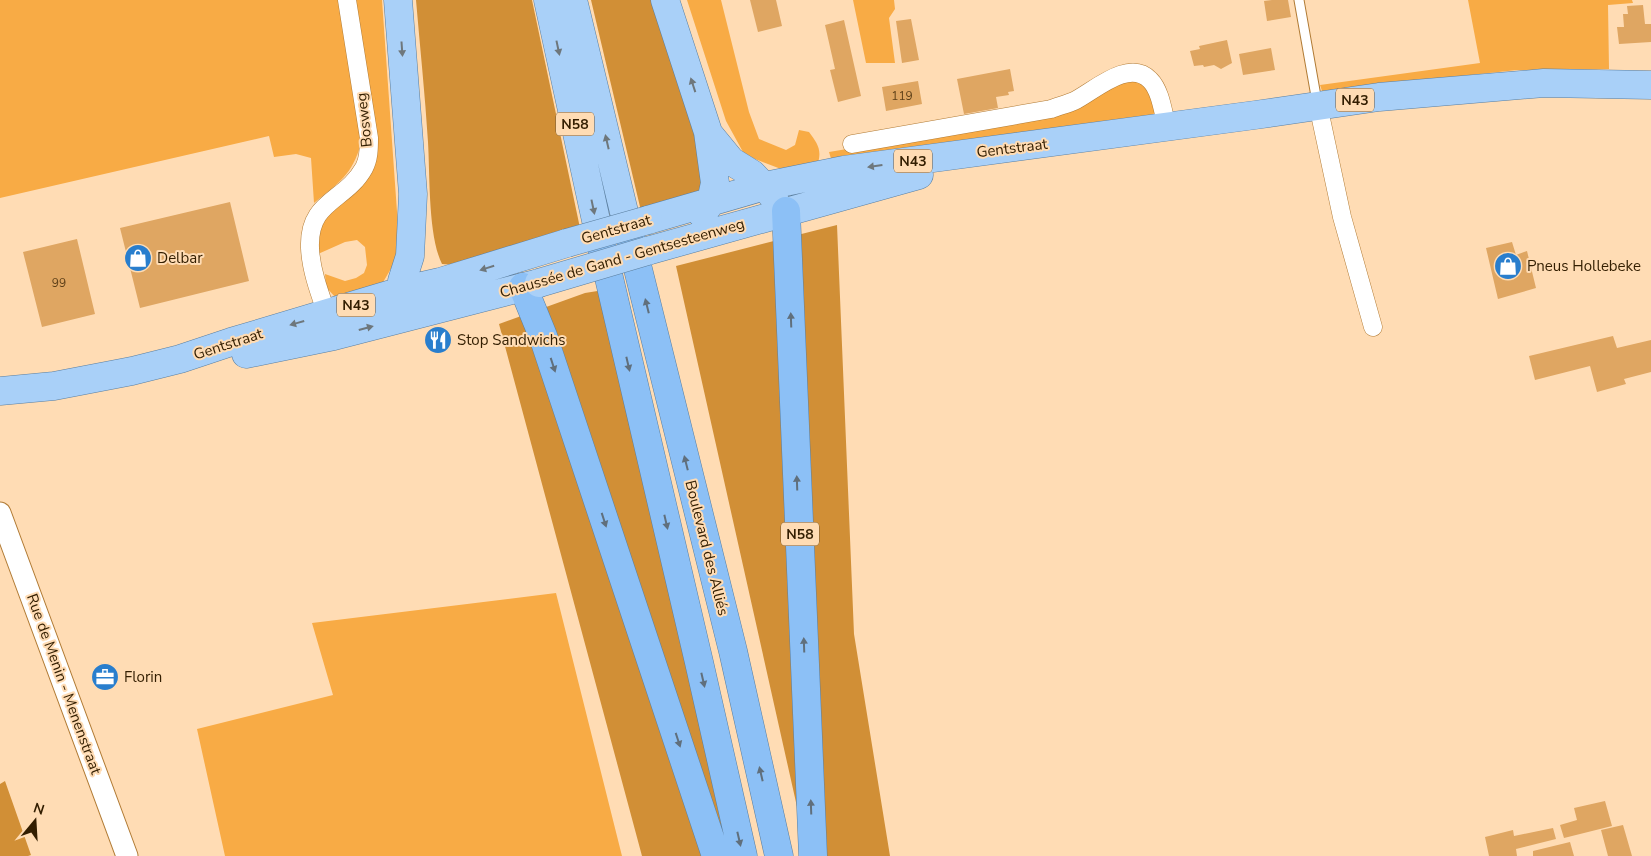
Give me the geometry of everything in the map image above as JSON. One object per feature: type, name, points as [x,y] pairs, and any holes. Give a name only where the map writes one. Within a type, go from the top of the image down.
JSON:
[{"type":"highway","name":"N58","points":[[786,211],[813,856]]},
{"type":"highway","name":"Boulevard des Alliés","points":[[639,246],[779,856]]},
{"type":"highway","name":"N58","points":[[602,248],[743,856]]},
{"type":"highway","points":[[533,273],[543,336],[716,856]]},
{"type":"main road","points":[[398,0],[413,194],[410,256],[402,281],[404,290]]},
{"type":"main road","name":"N58","points":[[548,0],[602,248]]},
{"type":"main road","name":"N58","points":[[573,0],[639,246]]},
{"type":"main road","points":[[665,0],[708,132],[715,183],[700,217]]},
{"type":"main road","name":"N43","points":[[1062,142],[1379,97],[1544,82],[1651,85]]},
{"type":"main road","points":[[708,132],[731,160],[752,174],[765,186],[786,211]]},
{"type":"main road","name":"Gentstraat","points":[[331,325],[404,290],[440,282],[533,273],[568,243],[700,217],[765,186],[844,170],[1062,142]]},
{"type":"main road","name":"Chaussée de Gand - Gentsesteenweg","points":[[54,386],[180,360],[222,359],[331,325],[476,298],[533,273],[639,246],[700,217],[786,211],[924,174],[1062,142]]},
{"type":"main road","points":[[413,194],[428,260],[440,282],[455,292],[476,298]]},
{"type":"main road","name":"N43","points":[[0,391],[54,386]]},
{"type":"main road","name":"N43","points":[[0,409],[54,386]]},
{"type":"street","name":"Bosweg","points":[[331,325],[313,270],[310,248],[312,225],[317,214],[351,185],[363,168],[368,157],[369,138],[347,0]]},
{"type":"street","name":"Gentstraat","points":[[852,144],[1051,108],[1072,102],[1117,76],[1132,72],[1142,74],[1150,80],[1158,91],[1167,127]]},
{"type":"street","points":[[1318,105],[1342,217],[1373,327]]},
{"type":"street","name":"Rue de Menin - Menenstraat","points":[[0,513],[127,856]]},
{"type":"lane","points":[[1299,0],[1318,105]]},
{"type":"shaded area","points":[[0,0],[340,0],[361,143],[353,163],[344,178],[314,203],[311,158],[296,154],[274,157],[269,136],[0,198]]},
{"type":"shaded area","points":[[354,0],[382,0],[399,240],[396,260],[382,284],[336,298],[326,287],[325,274],[345,281],[356,278],[364,273],[367,265],[365,247],[357,240],[345,242],[318,254],[319,223],[367,175]]},
{"type":"shaded area","points":[[416,0],[532,0],[580,228],[456,265],[442,264],[434,238],[430,205],[427,124]]},
{"type":"shaded area","points":[[591,0],[655,0],[701,140],[707,184],[695,196],[641,211]]},
{"type":"shaded area","points":[[687,0],[721,0],[749,112],[759,139],[786,150],[795,145],[799,130],[809,132],[818,146],[818,163],[781,169],[743,152],[726,121]]},
{"type":"shaded area","points":[[853,0],[894,0],[895,9],[889,18],[895,63],[866,63]]},
{"type":"shaded area","points":[[1468,0],[1632,0],[1633,3],[1608,5],[1609,69],[1517,70],[1322,91],[1320,85],[1480,63]]},
{"type":"shaded area","points":[[1120,80],[1144,80],[1157,108],[1153,115],[978,138],[832,162],[829,152],[1020,120]]},
{"type":"shaded area","points":[[837,225],[854,634],[890,856],[808,856],[676,266]]},
{"type":"shaded area","points":[[610,289],[735,856],[642,856],[499,324],[585,293]]},
{"type":"shaded area","points":[[556,593],[622,856],[225,856],[197,729],[333,695],[312,623]]},
{"type":"shaded area","points":[[5,781],[31,855],[28,856],[0,856],[0,784]]},
{"type":"building","points":[[750,0],[776,0],[782,26],[758,32]]},
{"type":"building","points":[[1288,0],[1291,17],[1267,21],[1264,1]]},
{"type":"building","points":[[1643,5],[1645,24],[1651,24],[1651,42],[1619,44],[1617,27],[1624,27],[1623,14],[1628,14],[1627,6]]},
{"type":"building","points":[[911,19],[919,60],[902,63],[896,21]]},
{"type":"building","points":[[844,20],[861,96],[838,102],[830,70],[835,69],[825,25]]},
{"type":"building","points":[[1227,40],[1232,63],[1221,69],[1214,65],[1194,66],[1190,51],[1200,49],[1199,46]]},
{"type":"building","points":[[1271,48],[1275,70],[1243,75],[1239,54]]},
{"type":"building","points":[[1010,69],[1014,91],[1008,92],[1009,95],[996,97],[998,108],[964,114],[957,79]]},
{"type":"building","points":[[918,81],[922,104],[886,111],[882,87]]},
{"type":"building","points":[[230,202],[249,281],[140,308],[120,228]]},
{"type":"building","points":[[77,239],[95,314],[42,327],[23,252]]},
{"type":"building","points":[[1512,242],[1516,255],[1527,251],[1536,288],[1498,299],[1486,248]]},
{"type":"building","points":[[1613,336],[1617,348],[1651,340],[1651,372],[1624,379],[1626,384],[1597,392],[1590,366],[1535,380],[1529,356]]},
{"type":"building","points":[[1605,801],[1612,826],[1564,838],[1560,825],[1577,820],[1574,808]]},
{"type":"building","points":[[1623,825],[1632,856],[1608,856],[1601,830]]},
{"type":"building","points":[[1553,828],[1556,839],[1516,849],[1517,856],[1489,856],[1485,837],[1513,830],[1514,836]]},
{"type":"building","points":[[1570,842],[1574,856],[1533,856],[1533,851]]},
{"type":"place","name":"Delbar","points":[[138,258]]},
{"type":"place","name":"Pneus Hollebeke","points":[[1508,266]]},
{"type":"place","name":"Stop Sandwichs","points":[[438,340]]},
{"type":"place","name":"Florin","points":[[105,677]]}]
